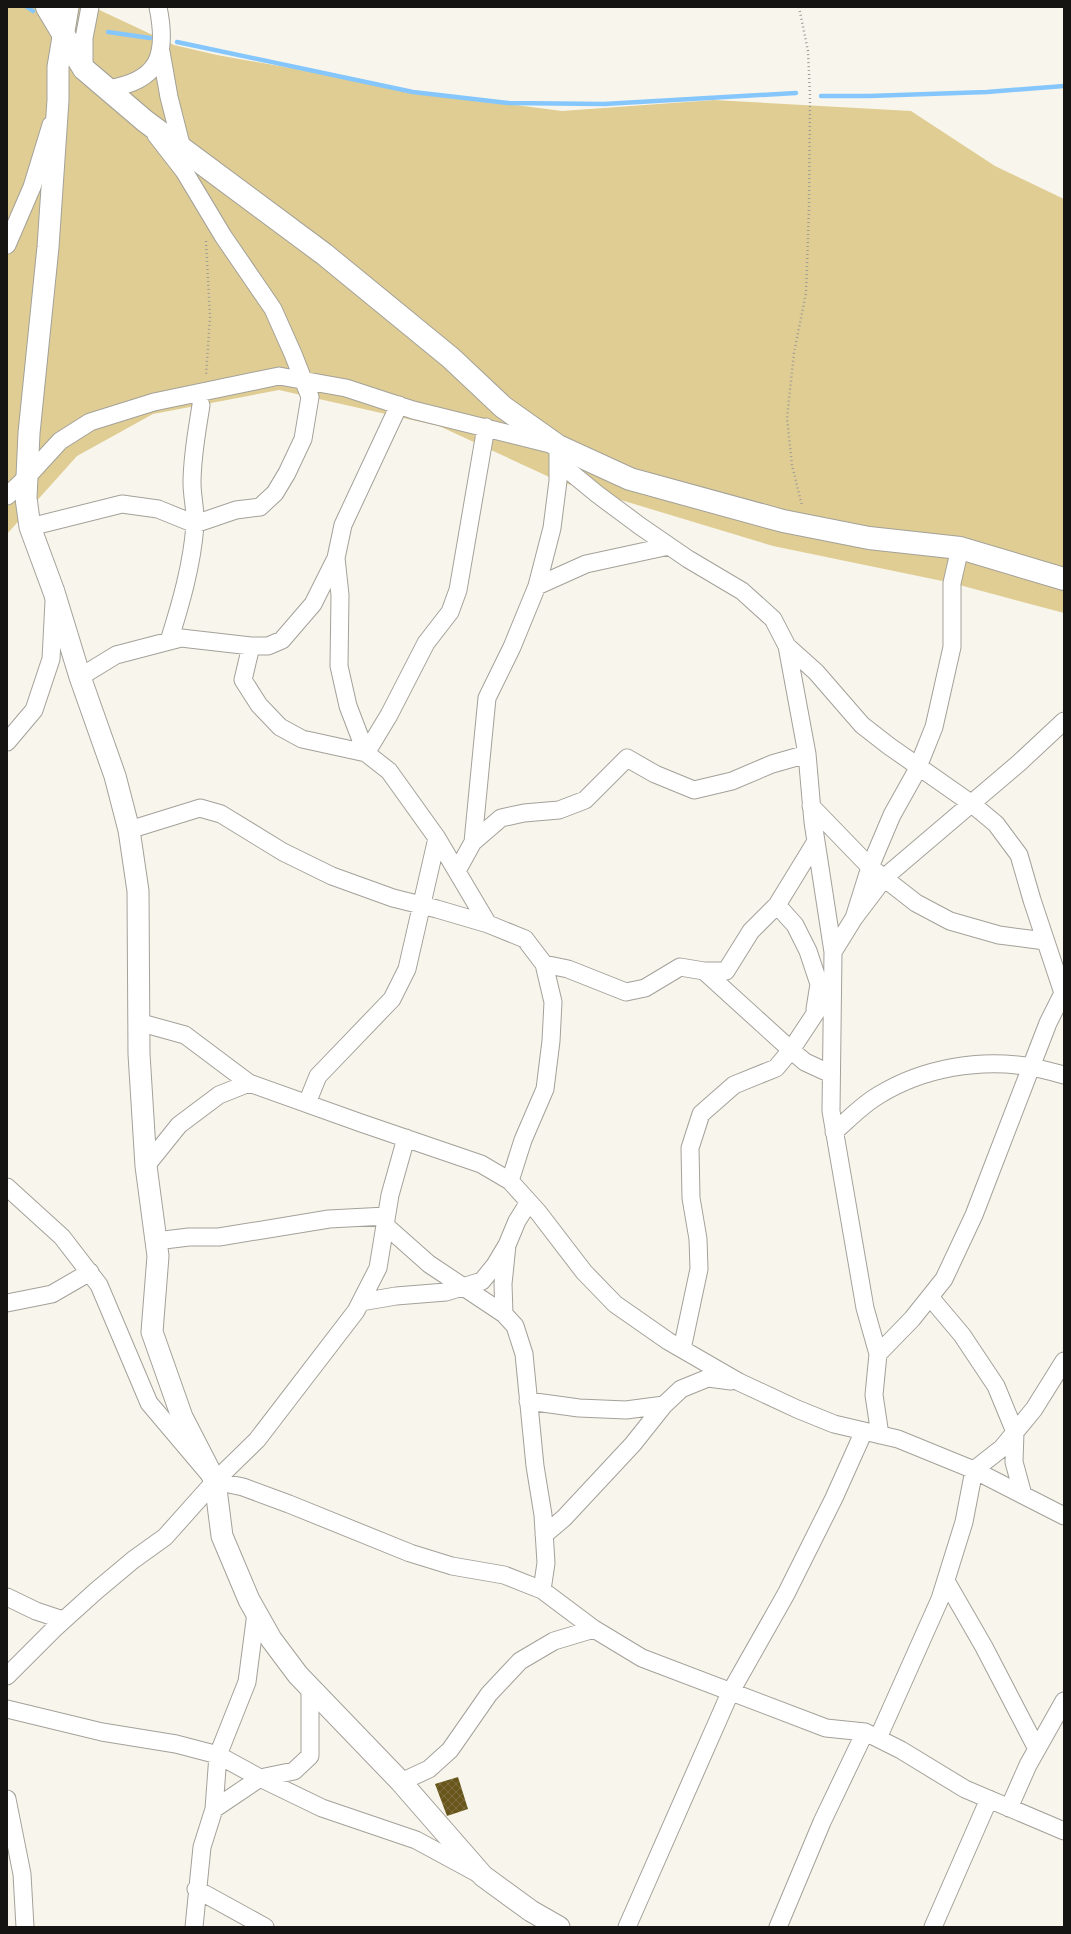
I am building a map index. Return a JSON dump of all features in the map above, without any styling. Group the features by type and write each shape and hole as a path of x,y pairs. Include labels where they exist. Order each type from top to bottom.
{"main road":[{"path":"47,7 84,69 145,121 324,254 450,358 503,407 558,454 630,479 783,521 869,538 960,548 1064,578"}],"street":[{"path":"68,7 58,67 58,100 48,247 29,433 26,498 30,527 54,592 80,677 115,776 129,830 138,891 138,1022 146,1166 158,1256 152,1332 182,1417 215,1481 222,1536 248,1600 271,1639 298,1675 401,1782 483,1876"},
{"path":"84,69 84,38 90,7"},
{"path":"158,7 162,25 160,52 168,97 182,148"},
{"path":"107,89 125,86 145,78 155,66 160,52"},
{"path":"7,245 32,187 58,100"},
{"path":"30,527 122,504 158,509 195,524 236,510 260,507 275,493 287,472 302,439 310,397 273,309 223,236 184,171 145,121"},
{"path":"7,496 27,477 60,440 90,422 154,402 203,398 279,376 346,388 399,405 486,427 558,454 597,494 669,546 742,591 774,619 787,646 807,754 811,806 833,952 831,1111 865,1308 878,1354 872,1433 834,1498 786,1594 730,1692 626,1927"},
{"path":"169,641 184,594 195,524 192,484 194,447 203,398"},
{"path":"80,677 116,655 181,638 251,646 268,646 282,640 313,604 336,558 343,525 399,405"},
{"path":"366,753 426,643 450,612 456,598 486,427"},
{"path":"473,842 487,698 512,647 537,586 552,528 558,482 558,454"},
{"path":"537,586 586,564 669,546"},
{"path":"854,918 870,867 892,815 918,766 934,727 952,647 952,583 960,548"},
{"path":"336,558 340,595 339,666 348,706 366,753"},
{"path":"7,742 34,710 51,659 54,592"},
{"path":"251,646 243,680 259,705 280,727 302,739 366,753 389,771 437,838 488,924"},
{"path":"787,646 816,672 862,724 889,746 972,804 996,824 1019,855 1045,941 1064,992 1048,1022 974,1215 944,1280 912,1319 878,1354"},
{"path":"833,952 854,918 885,877 972,804 1064,722"},
{"path":"457,871 473,842 501,818 524,813 559,810 584,800 627,758 655,774 694,790 732,781 772,764 807,754"},
{"path":"811,806 870,867 885,877 916,903 950,921 999,934 1045,941"},
{"path":"129,830 200,808 221,814 283,852 332,876 393,898 488,924 525,938 544,964 553,1002 551,1041 545,1089 522,1140 510,1181"},
{"path":"306,1103 318,1076 392,999 407,969 437,838"},
{"path":"544,964 568,969 626,992 645,988 680,968 704,971 726,971 751,931 777,905 816,844"},
{"path":"777,905 795,925 808,951 819,984 813,1018"},
{"path":"704,971 805,1062 831,1074"},
{"path":"682,1350 699,1269 698,1239 691,1198 690,1148 701,1114 734,1086 776,1068 791,1050 832,987"},
{"path":"138,1022 185,1035 249,1083 481,1164 510,1181 529,1202 584,1272 615,1304 682,1350 739,1382 834,1424 898,1439 974,1470 1064,1516"},
{"path":"834,1132 878,1095 915,1077 965,1065 995,1063 1031,1067 1064,1075"},
{"path":"146,1166 178,1126 219,1095 249,1083"},
{"path":"7,1676 63,1620 133,1560 165,1537 215,1481 258,1440 356,1311 378,1268 390,1195 406,1138"},
{"path":"7,1187 62,1237 100,1285 149,1403 190,1454 215,1481 243,1487 410,1553 452,1566 504,1575 542,1590 594,1629 642,1658 826,1728 872,1735 901,1750 965,1789 1064,1831"},
{"path":"361,1302 396,1296 446,1292 482,1281 495,1265 507,1245 517,1221 529,1202"},
{"path":"156,1241 188,1237 219,1237 329,1219 386,1220 429,1264 504,1314 515,1326 524,1354 535,1466 544,1515 546,1563 542,1590"},
{"path":"504,1314 503,1284 507,1245"},
{"path":"7,1303 52,1294 90,1272"},
{"path":"930,1297 962,1335 996,1386 1015,1432 1014,1462 1023,1496"},
{"path":"778,1927 822,1822 872,1735 940,1599 964,1522 974,1470 1002,1448 1034,1409 1064,1361"},
{"path":"544,1535 564,1518 633,1444 664,1405 681,1389 708,1378 739,1382"},
{"path":"528,1401 579,1408 626,1410 664,1405"},
{"path":"946,1581 984,1647 1037,1748"},
{"path":"7,1597 36,1611 63,1620"},
{"path":"194,1927 196,1889 202,1846 214,1809 218,1755 247,1682 256,1613"},
{"path":"401,1782 429,1769 450,1750 489,1694 520,1661 554,1641 594,1629"},
{"path":"214,1809 260,1778 294,1771 310,1756 310,1688"},
{"path":"1009,1808 1037,1748 1064,1701"},
{"path":"7,1709 102,1732 176,1744 218,1755 260,1778 322,1808 416,1840 483,1876 531,1910 559,1927"},
{"path":"7,1799 22,1874 25,1927"},
{"path":"933,1927 989,1800"},
{"path":"196,1889 265,1927"}],"path":[{"path":"799,7 808,51 810,96 806,293 794,353 787,418 792,465 807,526"},
{"path":"203,398 210,317 206,237"}],"shaded area":[{"path":"7,7 93,7 174,45 217,55 330,75 339,75 413,92 562,111 714,100 911,111 995,166 1064,199 1064,613 952,583 773,546 558,481 439,426 279,390 153,414 77,456 7,534"}],"building":[{"path":"458,1777 468,1809 447,1816 435,1784"}],"waterway":[{"path":"27,7 33,11"},
{"path":"108,32 150,38"},
{"path":"177,42 413,92 508,103 604,104 796,93"},
{"path":"821,96 987,92 1064,86"}]}
